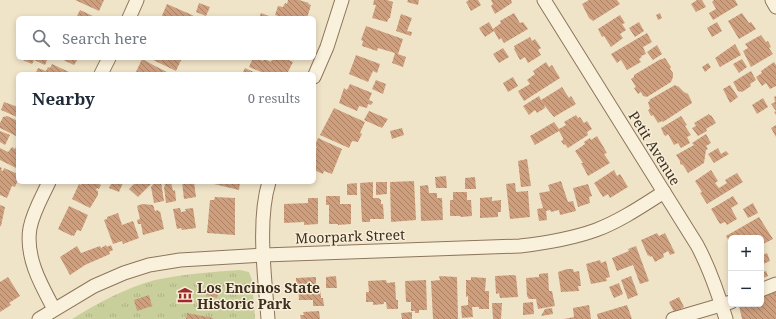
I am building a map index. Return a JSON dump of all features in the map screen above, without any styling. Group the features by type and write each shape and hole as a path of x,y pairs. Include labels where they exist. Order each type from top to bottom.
{"street":[{"path":"130,16 137,0"},
{"path":"316,73 328,47 342,0"},
{"name":"Petit Avenue","path":"544,0 697,245 726,303 726,319"},
{"path":"772,0 776,7"},
{"path":"103,72 108,60"},
{"path":"48,184 36,207 30,228 30,247 33,264 54,310"},
{"path":"268,319 264,255 264,210 269,184"},
{"name":"Moorpark Street","path":"39,319 94,286 124,273 149,265 180,260 264,255 520,246 554,242 596,230 625,216 664,192"},
{"path":"764,289 776,284"},
{"path":"673,319 726,303"}],"green space":[{"name":"Los Encinos State Historic Park","path":"240,270 249,272 252,280 255,319 72,319 112,296 144,283 166,278 208,272"}],"building":[{"path":"75,0 104,0 99,11"},
{"path":"288,0 299,0 311,5 308,16 275,15 278,6 283,7 285,3 287,4"},
{"path":"374,0 387,0 393,2 390,18 387,22 372,18 376,5 373,5"},
{"path":"408,0 419,0 418,5 407,2"},
{"path":"469,0 478,0 481,5 471,11 466,2"},
{"path":"491,0 511,0 512,3 495,14 491,6 493,4"},
{"path":"589,0 617,0 620,4 593,21 589,18 582,4"},
{"path":"697,0 702,0 706,7 696,12 691,4"},
{"path":"714,0 735,0 738,5 713,20 709,13 716,9 712,2"},
{"path":"199,3 210,7 206,16 196,12"},
{"path":"167,4 194,16 162,16"},
{"path":"80,10 93,16 77,16"},
{"path":"261,13 269,16 260,16"},
{"path":"514,13 520,23 523,22 528,29 504,43 501,38 499,40 494,31 485,37 479,28 489,22 493,29 501,23 500,21"},
{"path":"660,13 662,18 658,20 656,15"},
{"path":"742,13 749,23 751,22 756,29 739,39 728,21"},
{"path":"401,14 412,18 407,31 412,32 411,36 396,31"},
{"path":"620,15 625,23 622,24 626,30 620,34 623,38 611,47 604,36 602,37 598,29"},
{"path":"639,22 644,31 635,37 629,28"},
{"path":"717,22 722,31 712,37 707,28"},
{"path":"366,26 403,39 398,54 406,57 403,67 392,63 395,53 378,48 377,51 362,46 363,41 361,40"},
{"path":"647,33 652,42 643,47 646,54 641,56 642,57 639,59 641,62 627,70 621,60 617,63 611,54"},
{"path":"761,35 766,42 768,41 771,47 769,48 773,54 751,67 743,51 748,48 745,44"},
{"path":"530,37 532,41 535,39 541,48 538,50 541,55 528,63 525,57 520,60 514,46"},
{"path":"735,44 741,55 720,67 715,58"},
{"path":"657,45 662,54 653,60 647,52"},
{"path":"503,48 509,57 499,63 493,54"},
{"path":"356,55 380,64 377,73 373,71 368,82 349,74"},
{"path":"665,58 673,73 671,82 647,97 643,96 641,92 638,94 631,79 634,75"},
{"path":"742,59 747,67 739,73 733,64"},
{"path":"23,60 34,60 32,64"},
{"path":"34,60 47,60 45,65"},
{"path":"63,60 77,60 74,65"},
{"path":"142,60 144,60 167,72 136,72"},
{"path":"153,60 181,60 176,71"},
{"path":"252,60 266,60 271,62 272,60 288,60 293,62 288,72 261,72 249,67"},
{"path":"546,62 549,67 552,65 560,78 524,101 518,91 530,84 527,80 535,74 533,71"},
{"path":"774,62 776,65 776,86 770,89 766,83 762,86 756,77 762,73 761,71"},
{"path":"708,63 711,67 705,72 702,67"},
{"path":"52,64 69,72 36,72 38,68 46,71 48,67 50,68"},
{"path":"245,68 254,72 243,72"},
{"path":"751,71 756,80 750,84 751,86 742,92 738,91 733,82"},
{"path":"513,77 518,86 508,92 503,83"},
{"path":"376,80 386,84 383,94 372,89"},
{"path":"350,84 372,93 369,100 373,102 371,105 368,104 367,108 359,106 357,111 339,103 344,88 347,90"},
{"path":"675,85 688,94 692,103 663,122 658,123 653,115 651,116 648,110 650,109 648,102"},
{"path":"730,85 738,97 730,103 723,89"},
{"path":"562,87 569,98 571,96 576,104 554,117 544,105 545,108 537,113 535,110 529,115 523,106 539,96 541,100"},
{"path":"776,96 776,111 771,104 775,102 774,97"},
{"path":"763,98 768,107 757,114 752,105"},
{"path":"4,102 16,106 16,117 1,110"},
{"path":"334,108 365,122 358,142 352,141 349,148 320,135"},
{"path":"369,111 388,119 382,128 364,120"},
{"path":"709,114 716,123 706,129 707,131 698,136 692,128 696,126 694,123"},
{"path":"576,115 578,118 580,117 584,123 587,121 592,129 587,132 588,135 568,148 561,141 563,138 559,131 535,145 530,136 554,122 559,129 566,125 564,122"},
{"path":"7,116 16,120 16,136 0,128 0,123 3,117"},
{"path":"681,116 691,135 687,137 690,143 681,148 678,143 674,145 668,134 666,136 664,135 661,128"},
{"path":"776,125 776,137 771,128"},
{"path":"402,128 404,135 392,139 390,131"},
{"path":"0,131 10,135 5,145 0,142"},
{"path":"706,134 711,143 706,146 708,149 706,150 704,163 688,173 683,165 680,164 680,161 676,155 694,145 692,143"},
{"path":"597,136 607,153 604,154 610,163 588,176 581,163 583,163 575,151 585,144 584,142"},
{"path":"318,138 342,149 332,174 324,171 323,174 316,171 316,143"},
{"path":"12,147 15,149 16,147 16,168 0,160 0,148 8,152"},
{"path":"718,148 721,154 726,151 729,154 714,163 708,154"},
{"path":"527,159 531,186 521,187 518,161"},
{"path":"0,167 3,171 4,168 16,173 16,184 15,187 12,186 7,198 0,195"},
{"path":"614,170 617,176 620,174 628,187 610,198 608,194 603,197 594,183"},
{"path":"711,170 718,181 715,183 719,188 727,183 725,180 737,173 743,182 707,204 695,181"},
{"path":"446,176 447,188 436,188 435,177"},
{"path":"475,177 476,189 465,189 465,178"},
{"path":"414,181 416,220 391,222 390,182"},
{"path":"561,181 568,202 573,201 576,211 560,215 559,210 551,212 550,210 546,211 547,220 539,221 537,209 543,208 539,193 550,191 548,185"},
{"path":"373,182 373,198 378,198 381,200 381,204 383,204 384,219 370,219 370,222 362,222 360,183"},
{"path":"376,182 387,182 387,194 376,195"},
{"path":"357,183 357,195 347,195 347,184"},
{"path":"515,183 516,192 528,191 530,217 510,219 506,184"},
{"path":"79,184 101,185 99,189 97,188 96,190 98,191 98,195 90,208 72,199"},
{"path":"111,184 123,184 119,192 109,188"},
{"path":"134,184 151,184 138,197 129,189"},
{"path":"153,184 161,184 164,201 154,203 151,187"},
{"path":"164,184 171,184 173,191 175,190 176,201 166,203"},
{"path":"182,184 194,184 196,197 184,199"},
{"path":"214,184 240,184 239,190"},
{"path":"588,184 592,196 589,197 590,203 578,207 573,188"},
{"path":"428,185 429,193 437,193 437,198 442,198 443,220 421,221 420,186"},
{"path":"453,192 467,192 467,200 471,200 472,216 450,216 450,200 453,200"},
{"path":"326,196 340,196 340,204 351,204 351,224 329,224 329,205 326,205"},
{"path":"733,196 738,204 731,208 737,219 727,225 725,222 720,224 711,209"},
{"path":"215,197 235,198 235,235 207,233 210,200 214,200"},
{"path":"492,197 492,201 501,200 501,212 498,212 498,217 480,218 480,198"},
{"path":"308,198 318,198 318,224 304,225 304,222 284,223 284,204 308,203"},
{"path":"753,203 758,213 748,218 743,209"},
{"path":"142,204 153,205 155,211 160,211 164,229 143,235 141,224 138,224 137,220 140,219 137,206"},
{"path":"0,205 5,207 1,226 0,226"},
{"path":"69,206 88,215 81,231 77,230 74,236 58,229"},
{"path":"180,208 181,212 186,211 185,209 193,208 196,228 182,230 181,228 177,229 173,209"},
{"path":"118,213 122,225 133,221 139,238 123,244 122,241 113,244 104,220 107,219 107,217"},
{"path":"759,217 773,239 764,244 764,235 728,235 728,240 726,236"},
{"path":"657,233 659,236 665,233 675,253 670,255 668,251 663,254 664,257 655,262 652,256 648,256 641,240"},
{"path":"106,245 107,247 111,245 113,250 109,252 110,254 85,265 70,275 60,257 77,246 81,253 100,246 101,248"},
{"path":"636,246 649,281 640,284 633,265 617,271 612,258 629,251 628,249"},
{"path":"767,253 770,261 764,264 764,254"},
{"path":"600,260 601,263 606,261 610,277 606,278 607,281 591,284 586,264"},
{"path":"573,269 574,272 579,271 581,286 578,286 579,291 561,292 558,272"},
{"path":"766,271 768,276 764,278 764,272"},
{"path":"548,273 549,291 552,291 555,306 538,309 536,299 529,299 527,296 526,278 539,277 539,274"},
{"path":"336,276 337,288 326,288 326,277"},
{"path":"439,276 457,277 458,319 433,319 431,281 440,280"},
{"path":"495,276 516,276 518,297 500,298 499,293 496,294"},
{"path":"631,276 638,295 628,299 621,280"},
{"path":"8,277 20,296 9,303 11,305 0,312 0,282"},
{"path":"316,277 316,285 320,285 321,298 323,298 324,306 313,306 313,300 299,300 296,278"},
{"path":"471,277 486,278 485,291 489,291 489,309 472,307 473,317 462,318 461,306 468,305 468,296 466,297 466,280 471,280"},
{"path":"386,280 387,283 395,282 398,309 387,309 386,302 384,302 384,304 373,305 373,302 366,302 366,292 369,292 368,281"},
{"path":"426,280 427,310 419,310 419,313 415,313 415,311 411,311 411,302 406,302 405,281"},
{"path":"619,283 623,294 614,298 609,287"},
{"path":"208,287 219,290 217,298 206,295"},
{"path":"776,291 776,319 742,319 739,307 764,307 764,296"},
{"path":"149,295 152,306 137,311 134,300"},
{"path":"679,297 684,307 674,312 669,302"},
{"path":"533,302 534,314 523,315 523,303"},
{"path":"492,303 502,303 501,319 493,319"},
{"path":"589,305 591,319 564,319 574,317 573,308"},
{"path":"627,305 632,319 598,319 597,314"},
{"path":"552,308 553,314 541,316 545,309"},
{"path":"319,311 320,319 301,319 300,315 304,315 303,312"},
{"path":"412,312 412,319 402,319 401,313"},
{"path":"187,313 213,318 213,319 186,319"}],"place":[{"name":"Los Encinos State Historic Park","path":"185,295"}]}
